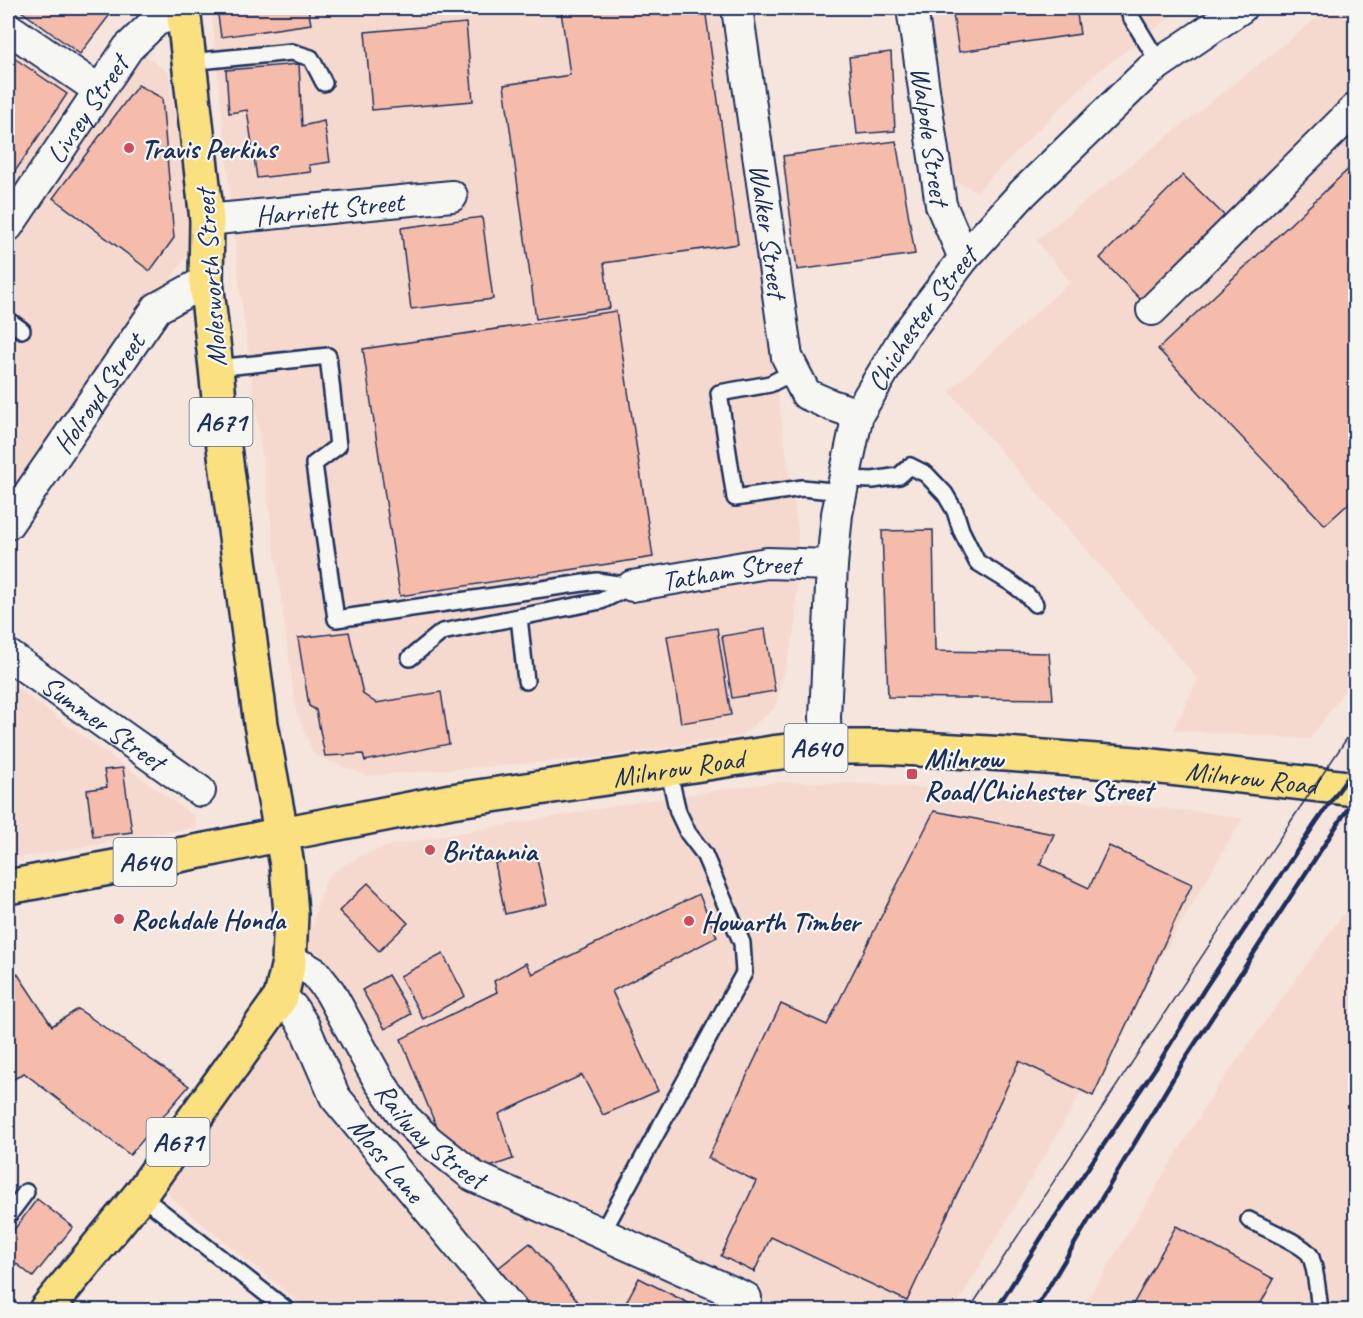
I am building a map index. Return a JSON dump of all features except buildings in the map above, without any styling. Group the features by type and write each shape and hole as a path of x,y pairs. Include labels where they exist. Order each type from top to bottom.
{"main road":[{"name":"Molesworth Street","path":"184,10 207,220 206,281 223,440 261,724 282,834"},
{"name":"Milnrow Road","path":"8,887 451,801 826,747 885,747 1107,762 1356,789"},
{"name":"A671","path":"46,1311 140,1195 281,997 289,962 291,914 282,834"}],"street":[{"name":"Walker Street","path":"737,8 787,357 806,394 858,414"},
{"name":"Walpole Street","path":"912,8 941,205 964,258"},
{"name":"Chichester Street","path":"826,747 825,717 832,565 837,514 858,414 905,336 964,258 1023,193 1150,70 1241,8"},
{"name":"Livsey Street","path":"8,226 128,48 158,20 184,10"},
{"path":"8,28 99,90"},
{"path":"1152,310 1356,108"},
{"name":"Harriett Street","path":"207,220 452,196"},
{"name":"Holroyd Street","path":"8,524 157,308 206,281"},
{"name":"Tatham Street","path":"632,586 767,563 832,565"},
{"name":"Summer Street","path":"8,655 200,791"},
{"name":"Railway Street","path":"289,962 315,973 330,992 379,1081 405,1118 429,1142 473,1176 746,1298"},
{"name":"Moss Lane","path":"281,997 292,1007 304,1026 335,1097 512,1311"}],"lane":[{"path":"1129,8 1130,15 1159,63"},
{"path":"189,62 292,52 311,58 324,83"},
{"path":"8,320 22,330"},
{"path":"216,368 328,356 338,446 314,464 336,619 597,581 632,586"},
{"path":"795,371 770,384 719,393 735,498 899,476 910,466 926,474 945,494 955,511 961,530 977,562 1011,583 1035,604"},
{"path":"410,658 442,632 601,601 632,586"},
{"path":"519,617 526,681"},
{"path":"602,1233 744,973 742,942 704,854 688,833 678,812 668,769"},
{"path":"8,1216 26,1192"},
{"path":"140,1195 286,1311"},
{"path":"1249,1220 1302,1247 1309,1254 1313,1265 1320,1311"}],"shaded area":[{"path":"211,8 718,8 798,531 795,631 775,708 740,736 597,758 368,776 314,755 296,711 240,291"},
{"path":"930,8 1183,8 1095,74 977,191 954,181"},
{"path":"1330,8 1355,8 1355,676 1310,739 1173,730 1198,679 949,391 1070,282 1036,240"},
{"path":"8,25 96,73 120,36 169,73 193,247 8,514"},
{"path":"8,682 194,816 197,827 8,860"},
{"path":"777,782 877,784 1203,812 1243,818 954,1310 308,1310 170,1197 168,1188 271,1040 295,996 323,886 332,872 363,855 392,845 643,801"},
{"path":"1355,898 1355,1310 1081,1310 1216,1089"}],"tram line":[{"path":"969,1310 1356,725"}],"railway":[{"path":"996,1310 1043,1235 1158,1064 1205,988 1356,766"},
{"path":"1035,1310 1183,1062 1356,796"}],"place":[{"name":"Travis Perkins","path":"129,148"},
{"name":"Milnrow Road/Chichester Street","path":"912,774"},
{"name":"Britannia","path":"430,850"},
{"name":"Rochdale Honda","path":"119,919"},
{"name":"Howarth Timber","path":"689,921"}]}
